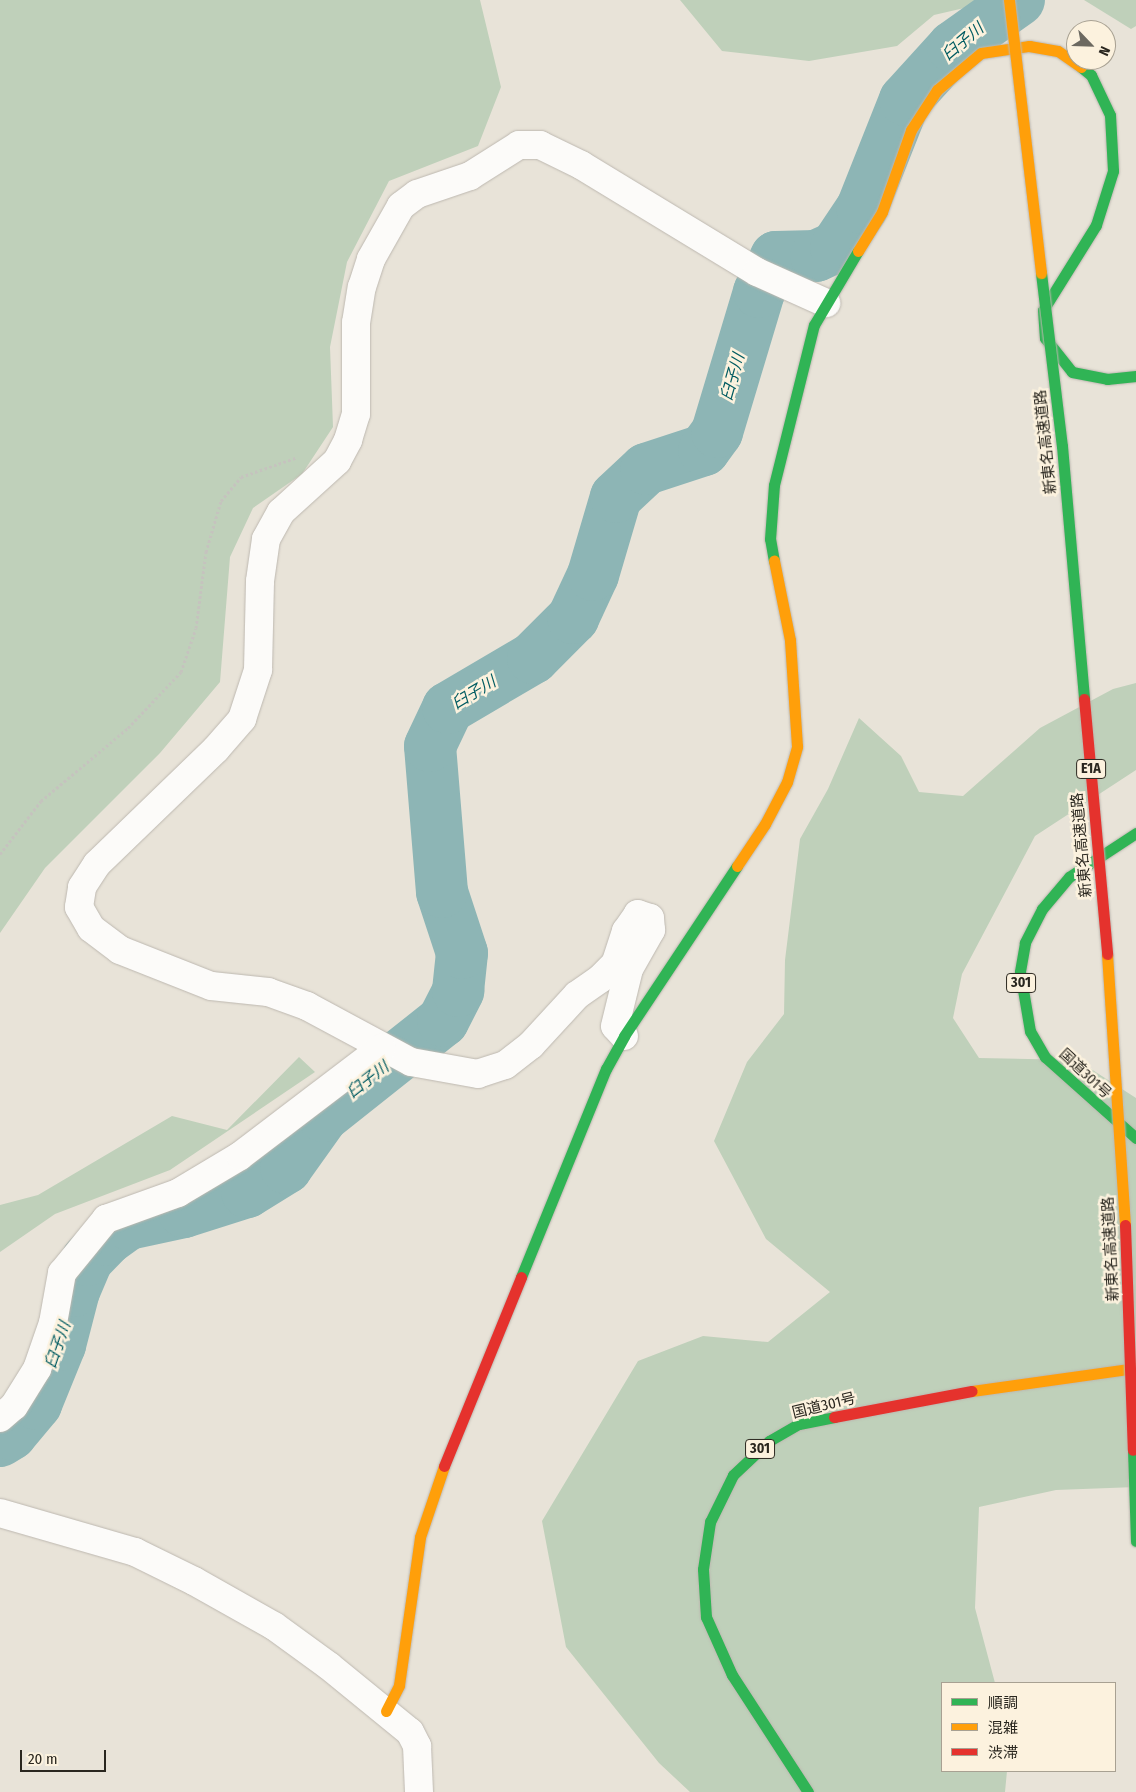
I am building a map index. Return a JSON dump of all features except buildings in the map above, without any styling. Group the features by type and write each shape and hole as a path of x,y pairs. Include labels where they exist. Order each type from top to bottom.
{"main road":[{"name":"新東名高速道路","path":"1009,0 1062,446 1112,1012 1128,1266 1136,1541"},
{"path":"386,1711 399,1685 420,1538 430,1500 606,1070 624,1036 765,824 787,782 797,746 796,715 790,640 770,539 774,485 814,326 882,212 911,130 937,90 981,53 1029,46 1058,51 1092,74 1110,115 1112,171 1096,225 1043,310 1045,338 1072,372 1107,379 1136,376"},
{"name":"国道301号","path":"1136,833 1069,877 1052,896 1042,909 1025,943 1020,972 1030,1031 1045,1056 1058,1071 1136,1138"},
{"name":"国道301号","path":"808,1792 732,1675 706,1617 703,1569 710,1522 733,1475 769,1441 799,1424 942,1395 1136,1368"}],"street":[{"path":"624,1036 615,1026 629,969 651,930 650,918 638,914 626,931 615,964 600,979 577,995 531,1045 505,1065 478,1074 411,1062 307,1006 268,992 211,986 120,950 91,928 79,907 82,887 97,864 216,749 242,719 258,670 260,580 266,539 281,512 337,461 348,440 356,414 356,323 362,287 371,259 401,206 417,194 470,176 519,145 540,145 581,165 768,277 826,303"},
{"path":"0,1418 14,1406 37,1369 53,1323 62,1273 80,1248 106,1219 178,1193 240,1156 382,1048"},
{"path":"0,1513 135,1552 194,1580 274,1626 386,1711 410,1732 417,1746 419,1792"}],"path":[{"path":"0,854 41,801 128,728 181,672 196,628 206,552 221,501 241,477 306,454"}],"green space":[{"path":"0,0 480,0 501,87 478,146 389,181 347,262 330,347 333,427 302,474 253,508 230,557 220,682 160,753 45,868 0,933"},
{"path":"680,0 999,0 934,15 897,46 809,61 722,51"},
{"path":"1084,0 1136,0 1136,26 1131,29"},
{"path":"1136,683 1136,770 1035,836 962,974 953,1018 979,1058 1077,1060 1136,1098 1136,1487 1056,1490 979,1507 975,1608 995,1682 941,1682 941,1772 1007,1772 1005,1792 690,1792 659,1763 566,1647 542,1521 638,1361 703,1336 768,1342 830,1292 766,1239 714,1141 747,1062 784,1014 785,960 800,839 828,789 859,718 901,756 919,792 963,796 1040,728 1113,689"},
{"path":"299,1057 315,1072 170,1170 55,1214 0,1252 0,1205 38,1195 172,1116 227,1130"}],"waterway":[{"name":"臼子川","path":"0,1441 11,1434 36,1404 60,1345 74,1291 87,1260 106,1240 128,1224 184,1212 247,1192 286,1168 323,1116 443,1021 458,991 462,953 442,892 430,746 448,708 533,658 573,618 593,575 616,497 646,469 704,450 717,432 759,292 776,257 816,256 836,247 862,208 905,100 953,47 1019,0"}],"traffic: fast":[{"path":"1085,70 1091,75 1110,115 1113,171 1096,225 1043,310 1045,338 1072,372 1107,379 1136,376"},
{"path":"774,561 770,539 774,485 814,325 858,251"},
{"path":"1041,273 1062,446 1084,699"},
{"path":"1136,833 1069,877 1042,909 1025,943 1020,972 1030,1031 1045,1057 1136,1138"},
{"path":"521,1277 606,1069 624,1036 737,866"},
{"path":"808,1792 732,1675 706,1617 703,1569 710,1522 733,1475 769,1441 799,1424 834,1417"},
{"path":"1133,1450 1136,1541"}],"traffic: slow":[{"path":"1009,0 1041,273"},
{"path":"858,251 882,212 911,130 937,90 981,53 1029,46 1058,51 1066,57"},
{"path":"737,866 765,824 787,782 797,746 790,640 774,561"},
{"path":"1107,954 1125,1225"},
{"path":"972,1391 1136,1368"},
{"path":"386,1711 399,1685 420,1537 444,1466"}],"traffic: jam":[{"path":"1084,699 1107,954"},
{"path":"1125,1225 1133,1450"},
{"path":"444,1466 521,1277"},
{"path":"834,1417 972,1391"}]}
